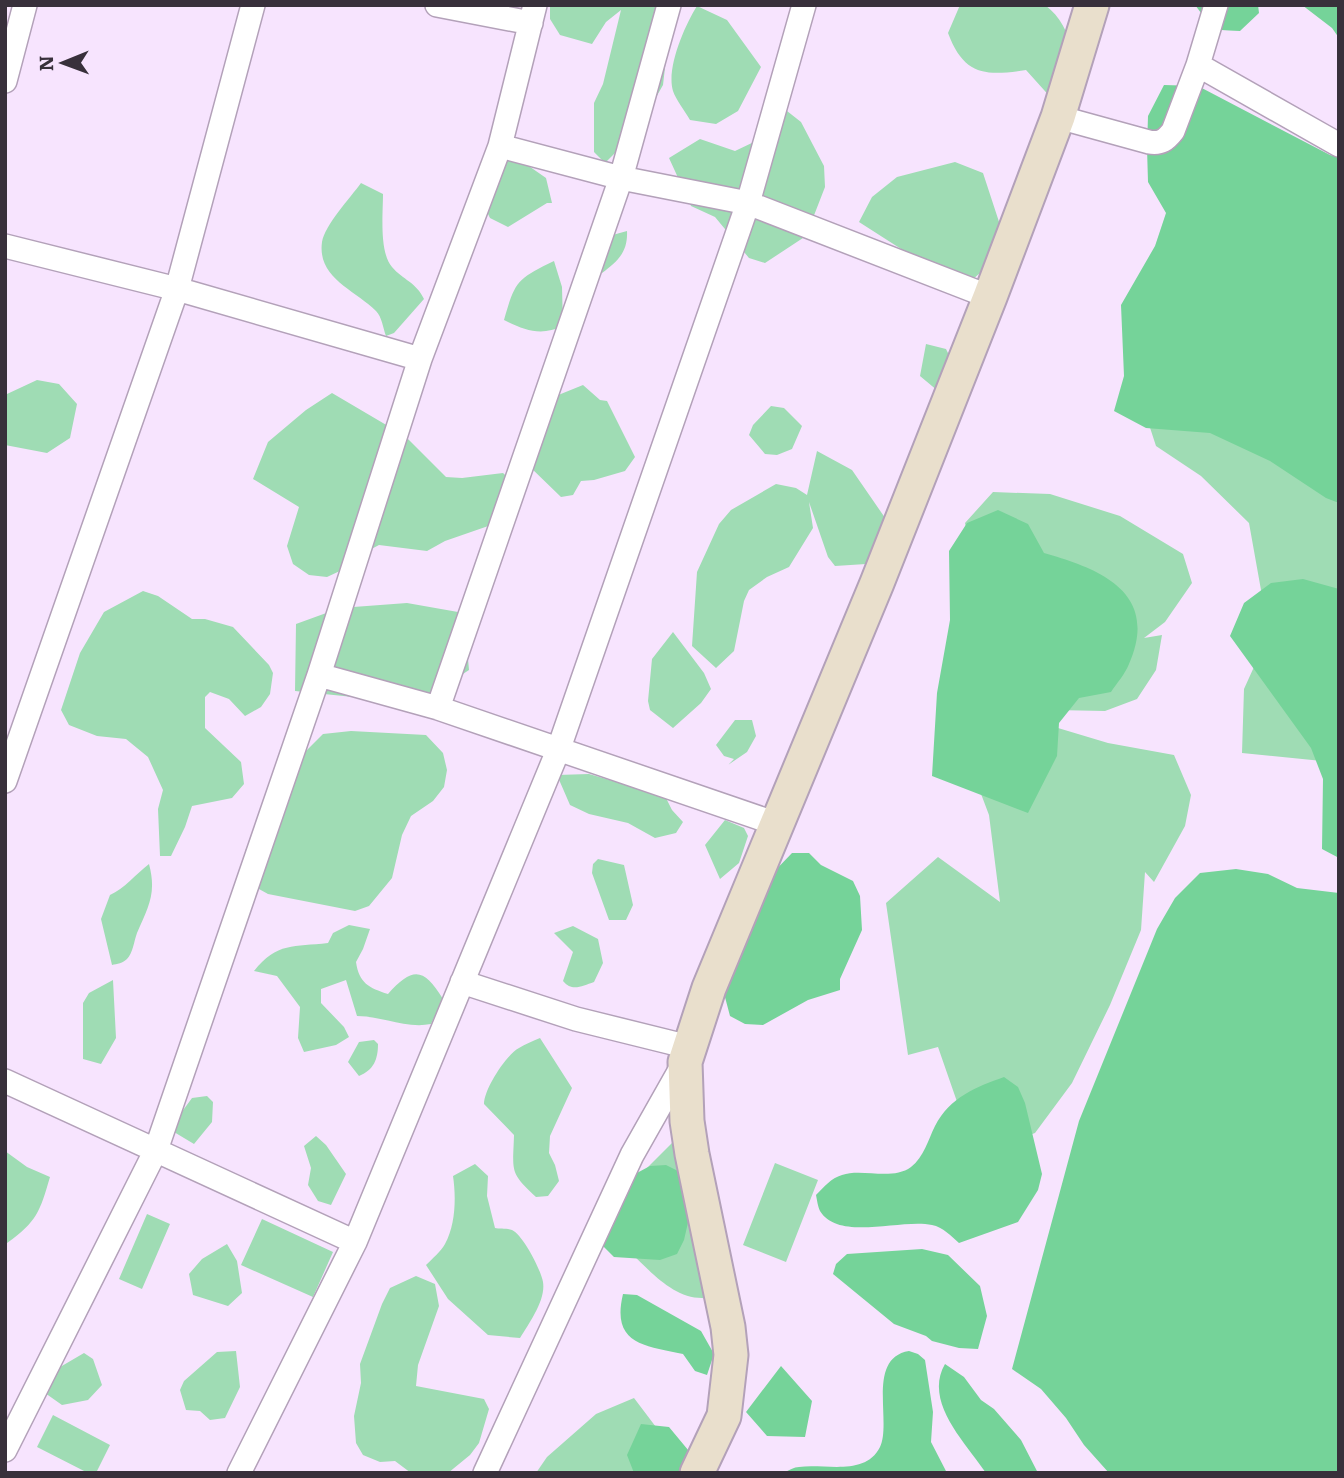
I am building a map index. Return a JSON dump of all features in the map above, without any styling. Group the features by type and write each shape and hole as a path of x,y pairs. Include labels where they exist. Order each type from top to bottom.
{"main road":[{"path":"698,1473 724,1416 731,1355 729,1326 691,1154 687,1121 687,1055 709,988 904,516 990,297 1058,117 1092,5"}],"street":[{"path":"5,81 25,5"},
{"path":"5,781 177,289 253,5"},
{"path":"5,1450 156,1150 318,675 420,359 500,146 533,14 437,5"},
{"path":"438,708 621,178 669,5"},
{"path":"239,1473 355,1242 559,748 748,203 804,5"},
{"path":"1058,117 1158,144 1166,140 1173,131 1198,65 1216,5"},
{"path":"1198,65 1339,145"},
{"path":"500,146 621,178 748,203 990,297"},
{"path":"5,246 177,289 420,359"},
{"path":"318,675 438,708 777,824"},
{"path":"462,982 687,1055 632,1154 485,1473"},
{"path":"5,1081 355,1242"}],"green space":[{"path":"550,5 678,5 667,50 663,85 637,131 605,163 594,152 594,103 603,84 621,10 606,22 592,44 560,35 550,19"},
{"path":"960,5 1045,5 1051,10 1063,25 1073,50 1053,100 1026,70 988,72 978,70 961,58 948,33"},
{"path":"1195,5 1258,5 1259,13 1240,31 1222,30 1212,27"},
{"path":"1302,5 1339,5 1339,38 1332,28"},
{"path":"697,6 727,20 761,67 738,111 716,124 690,120 673,91 674,59 682,35"},
{"path":"1164,85 1198,86 1330,155 1339,157 1339,503 1326,498 1270,461 1210,433 1146,428 1114,411 1124,376 1121,305 1155,246 1166,213 1148,182 1147,148 1148,116"},
{"path":"787,111 801,122 824,166 825,187 806,236 765,263 749,258 715,217 691,206 669,158 700,139 735,151 756,141"},
{"path":"513,155 546,178 552,203 547,203 508,227 490,218 483,204 497,162"},
{"path":"955,162 983,173 1003,234 997,258 972,280 923,263 859,222 872,197 897,177"},
{"path":"361,183 383,194 383,232 388,260 424,299 394,333 386,336 378,313 331,274 322,254 324,235"},
{"path":"627,231 626,245 621,255 602,273 588,260 609,236"},
{"path":"1339,260 1339,800 1332,762 1242,753 1244,689 1258,658 1261,590 1249,523 1201,476 1156,446 1140,397"},
{"path":"554,261 562,287 563,326 548,331 534,331 504,320 511,297 519,283 532,272"},
{"path":"926,344 946,349 951,359 938,391 920,376"},
{"path":"37,380 59,384 77,404 70,438 47,453 5,445 5,398 7,394"},
{"path":"583,385 600,400 607,401 635,457 625,471 581,481 573,495 561,497 529,466 546,400"},
{"path":"332,393 405,436 446,477 462,478 503,473 521,490 494,524 445,541 427,551 379,545 327,577 309,575 293,564 287,546 299,507 253,479 268,442 306,410"},
{"path":"771,406 784,408 802,426 792,449 777,455 765,454 749,435 753,425"},
{"path":"817,451 852,470 901,541 869,572 866,564 835,566 828,557 809,502 813,528 789,567 767,577 749,590 744,601 734,651 716,668 692,646 697,572 719,524 731,510 776,484 796,488 807,495"},
{"path":"993,492 1050,494 1120,516 1183,554 1192,583 1165,622 1144,638 1162,635 1156,670 1137,699 1105,711 1055,710 980,587 965,523"},
{"path":"998,510 1028,524 1044,553 1086,567 1120,588 1131,602 1137,619 1137,640 1129,664 1111,692 1079,698 1059,723 1057,756 1028,813 932,776 937,693 950,620 949,551 967,523"},
{"path":"1303,579 1339,589 1339,858 1322,849 1323,779 1311,748 1230,636 1244,603 1271,583"},
{"path":"143,591 158,596 192,619 205,619 233,627 269,665 273,673 270,694 261,707 245,716 229,699 210,692 205,697 205,728 241,762 244,784 232,798 192,806 171,856 160,856 158,809 163,790 148,757 126,739 97,736 69,725 61,710 80,653 104,612"},
{"path":"407,603 458,612 466,637 469,670 425,699 353,697 295,691 296,624 340,608"},
{"path":"673,632 704,673 711,689 701,703 673,728 650,710 648,701 652,659"},
{"path":"1018,716 1108,743 1174,755 1191,795 1185,826 1154,882 1145,872 1141,930 1110,1005 1072,1083 1035,1133 981,1153 971,1142 938,1047 908,1055 886,903 938,857 1000,902 989,815 955,725"},
{"path":"735,720 752,720 756,736 747,752 728,765 734,759 724,756 716,745"},
{"path":"351,731 426,735 443,753 447,770 444,787 433,801 411,816 402,835 392,878 369,906 355,911 268,894 252,885 245,851 284,773 323,734"},
{"path":"589,774 665,796 672,810 683,822 676,833 655,838 628,823 589,814 570,805 557,775"},
{"path":"725,820 744,828 748,836 739,863 720,879 705,845"},
{"path":"792,853 809,853 821,865 853,881 860,896 862,930 840,979 840,990 808,1000 763,1025 745,1024 730,1016 721,982 768,878"},
{"path":"598,859 624,865 633,905 626,920 609,920 592,873 593,864"},
{"path":"149,864 152,892 148,908 129,956 112,965 101,919 110,895"},
{"path":"1236,869 1268,874 1297,888 1339,893 1339,1473 1109,1473 1041,1389 1012,1369 1079,1121 1157,929 1175,898 1200,873"},
{"path":"349,925 370,929 356,962 366,984 388,994 404,979 418,974 430,981 443,999 431,1024 412,1025 357,1016 346,980 321,989 321,1003 344,1027 349,1037 336,1045 304,1052 298,1038 300,1007 277,976 254,971 279,950 328,943 333,933"},
{"path":"573,926 598,939 603,963 594,982 577,987 563,981 573,952 554,933"},
{"path":"113,980 116,1038 101,1064 83,1059 83,1003 89,993"},
{"path":"540,1038 572,1088 550,1136 549,1153 559,1181 548,1196 536,1197 521,1182 514,1170 514,1135 484,1104 502,1065 521,1047"},
{"path":"374,1040 378,1044 376,1059 368,1071 359,1076 348,1062 359,1042"},
{"path":"1004,1077 1018,1087 1025,1103 1042,1174 1038,1190 1018,1222 959,1243 932,1225 856,1227 829,1220 820,1211 816,1195 838,1176 850,1173 895,1173 911,1167 922,1153 941,1116 956,1100 974,1089"},
{"path":"207,1096 213,1102 212,1122 194,1144 174,1132 181,1113 192,1098"},
{"path":"316,1136 326,1145 346,1174 331,1205 318,1201 308,1185 311,1168 304,1146"},
{"path":"674,1141 724,1295 705,1298 681,1294 654,1275 631,1253 635,1180"},
{"path":"5,1151 27,1167 50,1177 36,1215 25,1229 7,1243 5,1240"},
{"path":"775,1163 818,1180 786,1262 743,1245"},
{"path":"475,1164 488,1176 487,1196 495,1228 516,1233 526,1245 542,1277 542,1296 520,1338 488,1335 448,1299 426,1265 443,1247 449,1236 455,1201 453,1176"},
{"path":"666,1165 682,1173 692,1205 684,1240 677,1254 660,1260 614,1257 603,1246 599,1230 635,1174 650,1166"},
{"path":"147,1214 170,1224 142,1289 119,1279"},
{"path":"262,1219 333,1252 313,1297 241,1265"},
{"path":"227,1244 237,1261 242,1293 228,1306 193,1295 189,1274 202,1259"},
{"path":"922,1249 948,1255 980,1286 987,1316 978,1349 959,1348 932,1341 926,1336 894,1324 833,1274 836,1264 847,1254"},
{"path":"416,1276 435,1284 439,1306 418,1365 416,1386 484,1399 489,1409 479,1443 470,1455 448,1473 411,1473 395,1461 380,1462 363,1455 356,1443 354,1416 361,1383 360,1364 390,1288"},
{"path":"623,1294 637,1295 701,1331 714,1354 707,1375 695,1371 683,1354 644,1345 626,1333 621,1311"},
{"path":"236,1351 240,1387 225,1418 210,1420 200,1411 186,1410 180,1390 184,1381 217,1352"},
{"path":"909,1351 925,1360 933,1412 931,1442 947,1473 784,1473 797,1467 854,1465 873,1456 880,1447 883,1436 883,1392 888,1365 896,1356"},
{"path":"84,1353 93,1359 102,1385 88,1400 62,1405 45,1393 55,1370"},
{"path":"945,1364 964,1377 981,1400 994,1409 1021,1440 1038,1473 986,1473 958,1435 943,1407 939,1393"},
{"path":"781,1366 812,1401 805,1437 767,1436 746,1412"},
{"path":"634,1398 662,1435 668,1473 536,1473 547,1457 596,1414"},
{"path":"53,1415 110,1445 96,1473 88,1473 37,1447"},
{"path":"641,1424 669,1427 703,1468 704,1473 634,1473 627,1455"}]}
